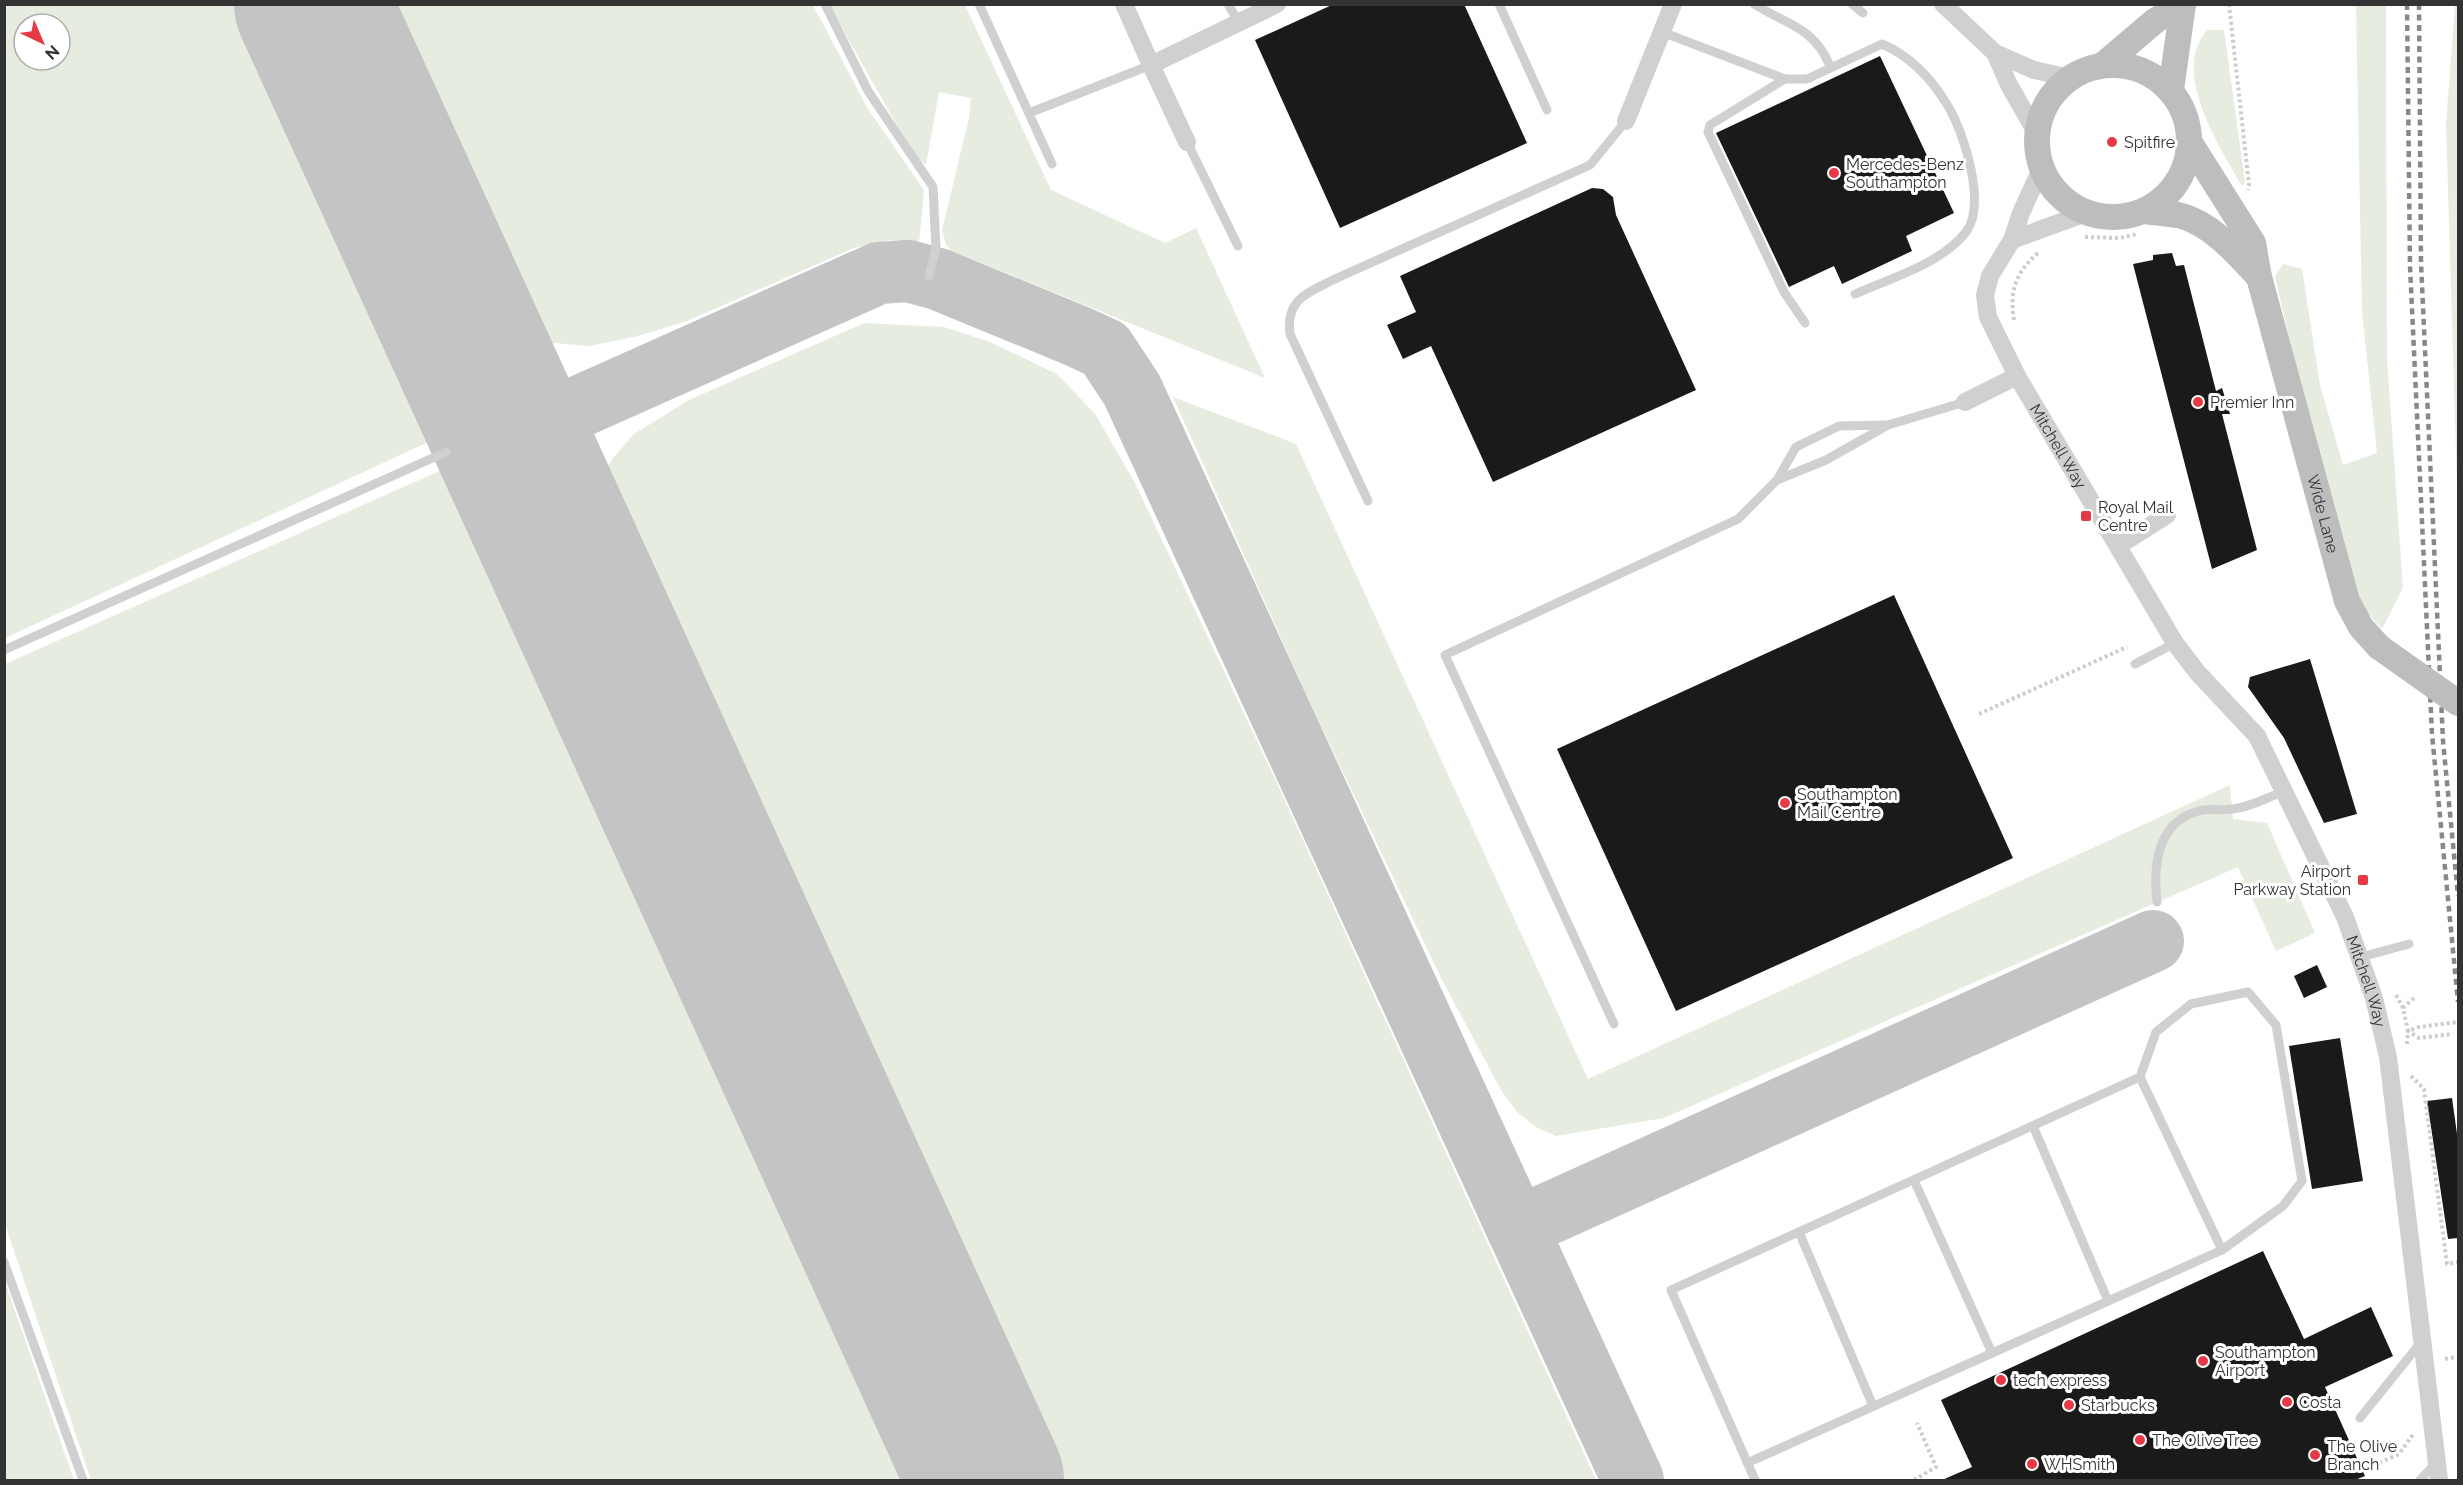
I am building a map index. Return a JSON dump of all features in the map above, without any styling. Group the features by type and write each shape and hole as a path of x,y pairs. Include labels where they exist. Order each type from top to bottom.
{"street":[{"path":"1124,4 1187,142"},
{"path":"1151,65 1277,4"},
{"path":"1626,121 1673,4"},
{"path":"2103,65 2128,66 2151,75 2170,90 2185,115 2190,143 2186,164 2177,184 2144,222 2125,217 2105,218 2086,213 2060,195 2041,169 2037,134 2045,106 2056,90 2070,78 2103,65 2156,20 2183,5"},
{"path":"2170,90 2183,5"},
{"path":"1950,7 1995,53 2034,70 2070,78"},
{"path":"1995,53 2008,85 2037,134"},
{"name":"Wide Lane","path":"2190,143 2253,243 2259,277 2347,601 2361,627 2379,646 2458,703"},
{"name":"Mitchell Way","path":"2041,169 2021,213 2012,240 1990,276 1985,295 1988,317 2017,376 2175,643 2197,672 2258,736 2345,917 2361,957 2388,1057 2439,1480"},
{"path":"2012,240 2086,213"},
{"name":"Wide Lane","path":"2144,222 2182,216 2207,228 2231,248 2259,277"},
{"path":"1965,402 2017,376"},
{"path":"2118,546 2167,515"}],"lane":[{"path":"825,4 868,91 933,187 936,249 929,276"},
{"path":"979,4 1052,164"},
{"path":"1228,4 1239,23"},
{"path":"1499,4 1547,110"},
{"path":"1754,4 1811,36 1820,45 1830,66"},
{"path":"1852,4 1863,13"},
{"path":"1662,32 1785,78 1807,79 1830,66 1882,44 1899,51 1922,71 1948,106 1965,149 1976,201 1975,215 1966,232 1950,247 1925,262 1855,294"},
{"path":"1029,113 1151,65"},
{"path":"1785,78 1710,125 1708,132 1784,292 1805,323"},
{"path":"1368,501 1290,334 1289,322 1292,308 1301,297 1337,278 1590,165 1626,121"},
{"path":"1187,142 1238,246"},
{"path":"1777,480 1826,460 1888,425 1965,402"},
{"path":"1614,1024 1445,655 1738,519 1777,480 1796,447 1839,426 1888,425"},
{"path":"4,650 446,452"},
{"path":"2135,664 2175,643"},
{"path":"2157,902 2156,862 2166,833 2178,820 2200,811 2232,809 2255,804 2284,791"},
{"path":"2361,957 2409,944"},
{"path":"1747,1463 2222,1250 2283,1206 2302,1181 2276,1025 2248,992 2191,1004 2156,1032 2140,1077 2222,1250"},
{"path":"1755,1480 1671,1290 2140,1077"},
{"path":"2033,1126 2108,1301"},
{"path":"1914,1180 1992,1353"},
{"path":"1799,1232 1873,1406"},
{"path":"4,1262 83,1480"},
{"path":"2360,1418 2422,1341"},
{"path":"2420,1480 2438,1461"}],"path":[{"path":"2229,4 2249,185 2246,195"},
{"path":"2075,236 2120,238 2144,222"},
{"path":"2016,328 2013,291 2022,267 2047,248"},
{"path":"1979,714 2127,647"},
{"path":"2388,1057 2407,1055 2408,1031 2403,1008 2414,998"},
{"path":"2408,1031 2419,1027 2458,1022"},
{"path":"2408,1031 2419,1038 2453,1034"},
{"path":"2390,1076 2407,1073 2424,1089 2447,1264 2458,1262"},
{"path":"1914,1480 1936,1467 1917,1423"},
{"path":"2363,1470 2399,1454"}],"shaded area":[{"path":"4,5 239,5 281,102 437,438 5,638"},
{"path":"377,5 813,5 868,109 924,190 919,243 891,240 854,248 687,321 638,336 590,346 529,341"},
{"path":"829,5 965,5 1051,190 1165,243 1196,228 1265,378 952,251 946,245 942,230 969,118 971,98 939,92 926,165 918,158 898,127"},
{"path":"2356,5 2386,5 2387,359 2403,588 2382,629 2362,606 2325,493 2275,276 2283,264 2302,269 2320,385 2343,465 2377,453 2362,311"},
{"path":"2455,5 2458,5 2458,518 2446,124"},
{"path":"2207,30 2224,30 2245,182 2242,186 2212,131 2196,88 2194,67 2197,47"},
{"path":"864,323 944,327 990,342 1057,374 1095,414 1135,483 1275,779 1596,1480 1056,1480 599,483 613,458 634,434 689,400"},
{"path":"1173,397 1296,444 1588,1079 2230,785 2233,819 2267,823 2315,933 2276,951 2238,867 1664,1118 1556,1136 1536,1127 1517,1112 1501,1090 1441,978 1311,705"},
{"path":"453,465 917,1480 91,1480 5,1224 5,664"},
{"path":"5,1282 74,1480 5,1480"}],"building":[{"path":"1334,4 1464,4 1527,143 1340,228 1255,40"},
{"name":"Mercedes-Benz Southampton","path":"1880,56 1954,213 1906,236 1912,251 1842,284 1834,266 1789,287 1716,133"},
{"path":"1592,188 1603,189 1613,197 1616,215 1696,390 1493,482 1431,346 1403,359 1387,325 1416,312 1400,276"},
{"name":"Premier Inn","path":"2172,253 2176,266 2184,265 2216,391 2222,388 2230,414 2222,414 2257,550 2212,569 2133,264 2153,260 2153,255"},
{"name":"Southampton Mail Centre","path":"1894,595 2013,858 1676,1011 1557,749"},
{"path":"2310,659 2357,814 2324,823 2284,738 2248,687 2250,677"},
{"path":"2317,965 2327,987 2304,998 2294,976"},
{"path":"2340,1038 2363,1181 2312,1189 2289,1046"},
{"path":"2452,1098 2458,1141 2458,1238 2448,1239 2427,1101"},
{"name":"Southampton Airport","path":"2263,1251 2304,1339 2371,1307 2393,1356 2325,1387 2365,1476 2355,1480 1942,1480 1972,1467 1941,1400"}],"taxiway":[{"path":"509,438 879,273 908,271 938,279 1105,349 1132,390 1633,1480"},
{"path":"1517,1228 2153,941"}],"runway":[{"path":"312,4 986,1480"}],"railway":[{"path":"2407,4 2410,266 2432,734 2458,1002"},
{"path":"2419,4 2421,263 2443,741 2458,896"}],"place":[{"name":"Spitfire","path":"2112,142"},
{"name":"Mercedes-Benz Southampton","path":"1834,173"},
{"name":"Premier Inn","path":"2198,402"},
{"name":"Royal Mail Centre","path":"2086,516"},
{"name":"Southampton Mail Centre","path":"1785,803"},
{"name":"Airport Parkway Station","path":"2363,880"},
{"name":"Southampton Airport","path":"2203,1361"},
{"name":"tech express","path":"2001,1380"},
{"name":"Costa","path":"2287,1402"},
{"name":"Starbucks","path":"2069,1405"},
{"name":"The Olive Tree","path":"2140,1440"},
{"name":"The Olive Branch","path":"2315,1455"},
{"name":"WHSmith","path":"2032,1464"}]}
